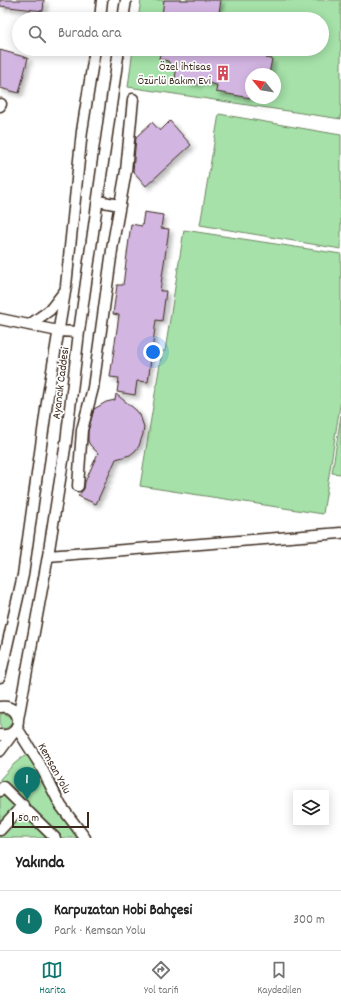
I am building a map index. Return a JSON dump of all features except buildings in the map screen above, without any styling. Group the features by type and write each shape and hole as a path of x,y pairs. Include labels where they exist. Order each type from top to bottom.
{"street":[{"path":"101,12 102,0"},
{"path":"125,12 126,0"},
{"name":"Ayancık Caddesi","path":"0,677 23,575 48,395 65,291 82,131 94,56"},
{"name":"Ayancık Caddesi","path":"0,751 16,726 48,556 66,442 79,332 118,56"},
{"path":"78,486 82,430 93,388 113,243 126,172 133,99"},
{"path":"98,201 120,205"},
{"path":"29,325 50,310 65,291"},
{"path":"0,320 58,331 79,332"},
{"path":"48,556 341,533"},
{"name":"Kemsan Yolu","path":"0,708 11,708 17,715 16,726 39,764 61,806 85,838"},
{"path":"0,735 6,735 16,726"},
{"path":"0,791 4,787 55,838"},
{"path":"0,830 23,805"}],"green space":[{"path":"141,0 341,0 341,119 128,87 132,56 329,56 329,12 139,12"},
{"path":"219,114 341,135 341,249 200,225"},
{"path":"184,230 341,254 341,399 323,514 140,486 162,351 165,351"},
{"path":"341,415 341,474 332,473"},
{"path":"3,713 10,716 12,720 11,725 5,729 0,727 0,715"},
{"path":"24,756 31,756 87,838 0,838 0,779"}],"place":[{"name":"Özel ihtisas Özürlü Bakım Evi","path":"223,73"},
{"name":"Karpuzatan Hobi Bahçesi","path":"27,800"}]}
